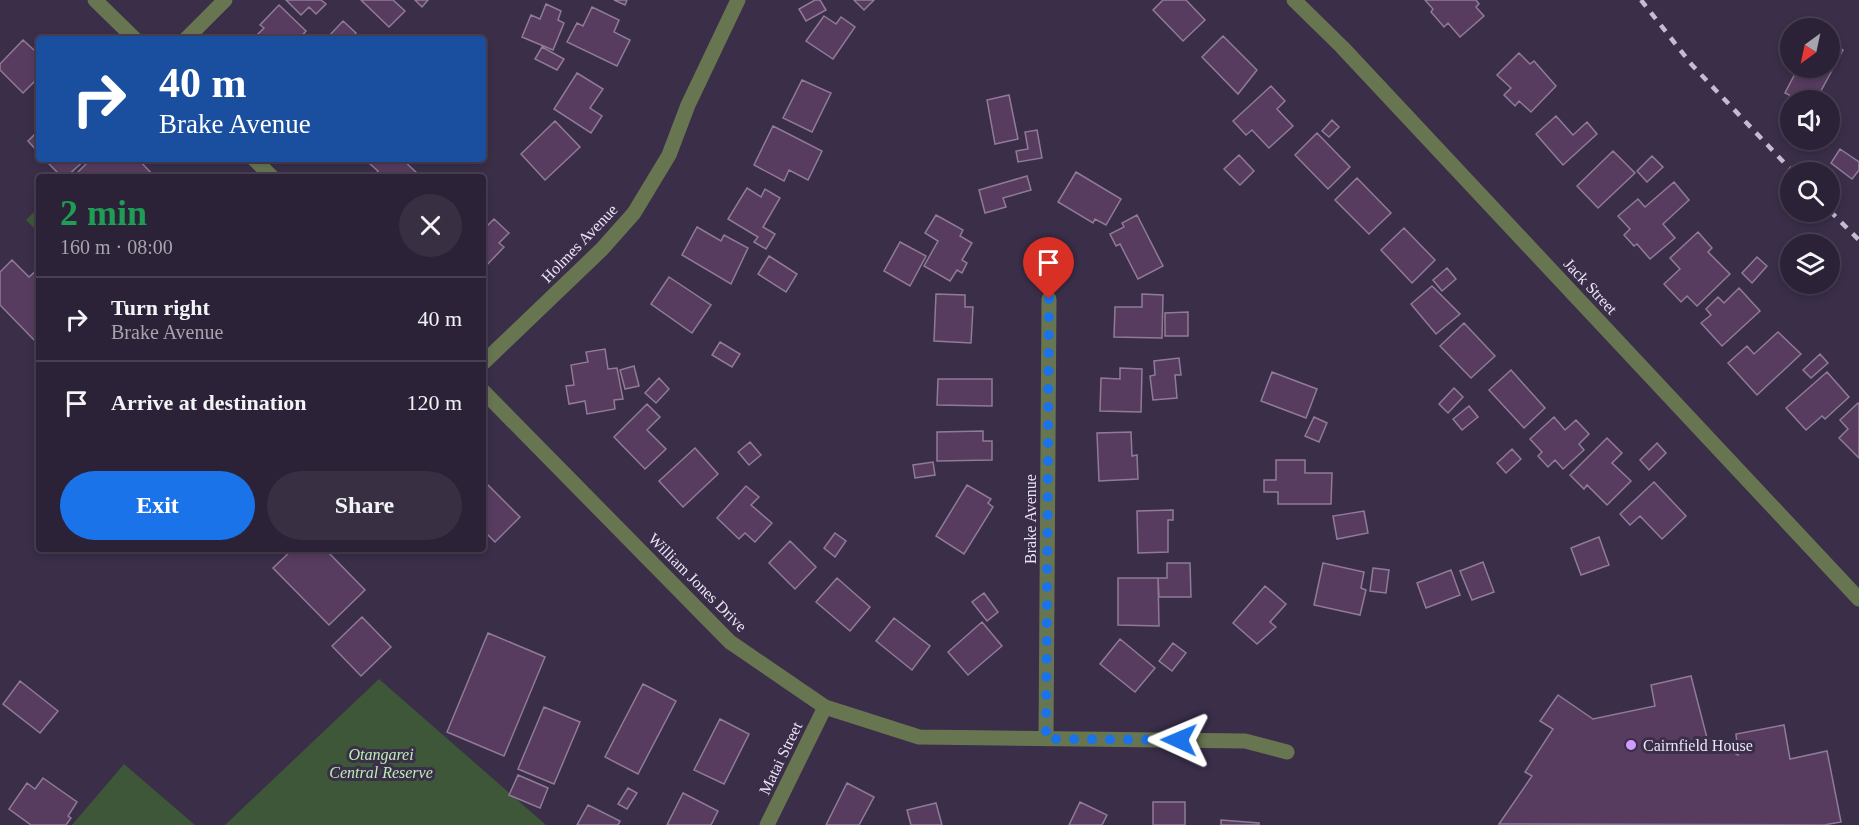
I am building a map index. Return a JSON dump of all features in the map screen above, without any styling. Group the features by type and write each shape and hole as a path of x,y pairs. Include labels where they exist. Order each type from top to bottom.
{"street":[{"path":"95,0 132,36"},
{"path":"189,36 225,0"},
{"name":"Holmes Avenue","path":"486,360 602,249 634,213 669,156 688,105 738,0"},
{"name":"Jack Street","path":"1294,0 1350,55 1859,599"},
{"path":"257,162 269,174"},
{"name":"Brake Avenue","path":"1046,739 1049,299"},
{"name":"William Jones Drive","path":"486,395 730,642 825,708 920,737 1245,741 1287,752"},
{"name":"Matai Street","path":"767,825 825,708"}],"green space":[{"path":"36,210 36,230 26,220"},
{"name":"Otangarei Central Reserve","path":"379,679 546,825 225,825"},
{"path":"124,764 195,825 72,825"}],"building":[{"path":"286,0 321,0 326,4 316,14 309,7 301,15"},
{"path":"361,0 393,0 405,11 389,27"},
{"path":"415,0 428,0 422,7"},
{"path":"614,0 627,0 625,5"},
{"path":"815,0 820,0 826,10 806,21 799,9"},
{"path":"854,0 874,0 864,10"},
{"path":"1163,0 1186,0 1205,20 1183,41 1153,10"},
{"path":"1425,0 1476,0 1479,4 1476,7 1484,16 1460,37 1448,23 1444,27 1431,12 1433,9"},
{"path":"546,4 561,11 558,20 564,23 553,50 522,37 531,15 540,19"},
{"path":"279,5 306,31 302,36 256,36 264,28 260,25"},
{"path":"592,7 619,20 614,32 630,40 617,66 567,42 577,23 583,26"},
{"path":"824,16 836,24 841,17 855,27 833,59 806,41"},
{"path":"343,21 356,33 353,36 329,36"},
{"path":"1223,36 1257,70 1238,94 1202,57"},
{"path":"23,40 34,50 36,48 36,80 23,93 0,70 0,64"},
{"path":"542,47 564,59 557,70 535,59"},
{"path":"1519,53 1530,64 1534,61 1556,86 1531,112 1519,101 1515,106 1504,95 1511,88 1497,75"},
{"path":"577,73 603,89 590,108 602,116 591,133 554,109"},
{"path":"1793,78 1828,78 1821,90 1787,90"},
{"path":"802,80 831,93 812,132 783,118"},
{"path":"1271,86 1285,101 1277,109 1293,126 1269,148 1252,130 1246,135 1233,121"},
{"path":"1009,95 1018,139 995,144 987,100"},
{"path":"1556,116 1573,135 1587,122 1597,134 1563,165 1536,134"},
{"path":"1332,120 1339,127 1329,137 1322,131"},
{"path":"555,121 580,147 545,180 521,154"},
{"path":"773,126 822,151 808,180 789,170 784,181 754,165"},
{"path":"1037,130 1042,158 1018,162 1016,151 1028,149 1025,132"},
{"path":"36,133 36,150 28,141"},
{"path":"1317,133 1350,167 1328,189 1295,155"},
{"path":"1840,149 1859,162 1859,170 1852,179 1840,170 1840,162 1832,162"},
{"path":"1613,151 1635,173 1598,208 1577,186"},
{"path":"1239,155 1254,171 1240,185 1224,169"},
{"path":"1652,156 1663,167 1647,182 1637,171"},
{"path":"47,162 83,162 69,174 59,174"},
{"path":"88,162 141,162 152,174 78,174"},
{"path":"405,162 418,174 376,174 378,171 369,163"},
{"path":"1076,172 1121,199 1106,225 1095,219 1093,223 1058,202"},
{"path":"1027,176 1031,190 1003,198 1006,207 985,213 979,190"},
{"path":"1357,178 1391,213 1369,234 1335,200"},
{"path":"1674,182 1689,200 1663,224 1675,238 1650,259 1637,244 1634,246 1624,235 1630,229 1618,216 1638,199 1645,207"},
{"path":"747,188 761,197 765,189 780,198 763,227 775,234 766,249 754,242 758,237 728,219"},
{"path":"936,215 963,230 960,236 972,243 962,260 967,263 962,273 957,270 950,281 924,266 938,241 925,233"},
{"path":"1137,215 1163,266 1138,279 1120,244 1116,246 1110,234 1124,227 1122,223"},
{"path":"494,219 509,233 499,243 504,247 486,266 486,227"},
{"path":"697,227 721,241 724,235 748,248 731,284 682,255"},
{"path":"1404,228 1435,260 1412,283 1381,250"},
{"path":"1698,232 1712,248 1708,252 1730,274 1697,306 1687,296 1681,302 1664,284 1680,269 1670,258"},
{"path":"900,242 926,256 910,286 884,271"},
{"path":"769,256 797,274 786,292 758,274"},
{"path":"1757,257 1767,266 1752,283 1742,273"},
{"path":"12,260 29,277 36,271 36,342 0,305 0,272"},
{"path":"1447,268 1456,279 1442,291 1433,280"},
{"path":"669,277 711,305 692,333 651,304"},
{"path":"1432,286 1460,314 1436,334 1411,304"},
{"path":"1739,288 1760,311 1722,346 1701,323 1711,315 1706,309 1718,297 1724,303"},
{"path":"936,294 965,295 965,307 973,307 971,343 934,341"},
{"path":"1142,294 1163,295 1162,338 1114,337 1115,307 1142,307"},
{"path":"1188,312 1188,336 1165,336 1165,313"},
{"path":"1464,323 1495,356 1471,378 1440,346"},
{"path":"1778,332 1801,354 1757,395 1728,363 1747,346 1754,354"},
{"path":"720,342 740,354 732,367 712,355"},
{"path":"605,349 608,369 617,368 623,399 614,400 615,409 587,414 585,401 569,404 566,386 574,385 571,365 588,362 586,352"},
{"path":"1820,354 1828,363 1811,378 1803,370"},
{"path":"1179,358 1181,375 1175,375 1177,398 1153,400 1150,376 1155,375 1154,361"},
{"path":"634,366 639,386 625,389 620,370"},
{"path":"1120,368 1142,369 1141,412 1100,411 1101,378 1120,379"},
{"path":"1511,370 1545,408 1524,428 1489,390"},
{"path":"1272,372 1317,389 1306,418 1261,401"},
{"path":"1827,372 1849,397 1825,419 1822,416 1806,430 1786,408"},
{"path":"659,378 669,389 656,403 645,393"},
{"path":"938,379 992,379 992,406 937,405"},
{"path":"1454,388 1463,397 1448,413 1439,404"},
{"path":"1858,403 1859,458 1839,438 1848,429 1840,420"},
{"path":"647,404 660,417 647,430 666,449 645,469 614,437"},
{"path":"1469,406 1478,417 1462,430 1453,419"},
{"path":"1314,417 1327,423 1319,442 1305,436"},
{"path":"1554,417 1565,430 1576,420 1589,434 1579,444 1584,450 1563,469 1555,460 1548,467 1538,456 1542,452 1530,439"},
{"path":"983,431 983,441 992,441 992,460 937,461 937,432"},
{"path":"1131,432 1132,456 1137,455 1138,479 1099,481 1097,433"},
{"path":"1607,438 1622,453 1612,463 1631,481 1607,505 1587,485 1584,489 1570,475"},
{"path":"750,442 761,455 749,465 738,452"},
{"path":"1657,443 1666,453 1649,470 1640,460"},
{"path":"695,448 718,474 683,507 659,481"},
{"path":"1512,449 1521,459 1506,473 1497,463"},
{"path":"1276,460 1305,460 1305,473 1332,473 1331,504 1278,504 1278,492 1264,492 1264,480 1276,480"},
{"path":"933,462 935,475 915,478 913,465"},
{"path":"1654,482 1686,516 1662,539 1640,516 1630,525 1620,514"},
{"path":"486,483 520,517 495,542 486,533"},
{"path":"967,485 991,499 988,503 993,507 964,554 936,536"},
{"path":"746,486 759,497 751,505 772,523 755,542 745,533 739,539 717,518"},
{"path":"1173,510 1173,520 1168,520 1168,552 1138,553 1137,511"},
{"path":"1364,511 1368,533 1337,539 1333,516"},
{"path":"835,533 846,541 835,557 824,548"},
{"path":"1599,537 1609,565 1581,575 1571,548"},
{"path":"790,541 816,567 795,589 769,563"},
{"path":"290,552 328,552 365,590 329,625 273,568"},
{"path":"1483,562 1494,592 1472,600 1460,571"},
{"path":"1167,563 1190,563 1191,597 1159,597 1158,578 1167,578"},
{"path":"1323,563 1364,572 1361,588 1366,590 1360,615 1314,605"},
{"path":"1373,568 1389,570 1386,593 1370,591"},
{"path":"1451,570 1460,595 1426,608 1417,583"},
{"path":"837,578 870,607 850,631 816,602"},
{"path":"1118,578 1158,578 1159,626 1118,625"},
{"path":"1265,586 1286,604 1270,622 1276,627 1257,644 1233,623"},
{"path":"984,593 998,612 987,621 972,602"},
{"path":"362,617 391,647 361,676 332,646"},
{"path":"894,618 930,646 912,670 876,641"},
{"path":"982,622 1002,646 968,675 948,652"},
{"path":"488,633 545,657 504,756 447,732"},
{"path":"1120,639 1155,668 1135,692 1100,664"},
{"path":"1173,643 1186,653 1172,671 1159,661"},
{"name":"Cairnfield House","path":"1691,676 1707,738 1738,755 1736,734 1784,725 1790,759 1827,751 1841,822 1824,825 1499,824 1532,776 1525,772 1553,729 1540,721 1558,695 1593,719 1655,706 1651,685"},
{"path":"20,681 58,711 40,733 3,704"},
{"path":"643,684 676,701 638,774 605,757"},
{"path":"544,707 580,722 554,784 518,769"},
{"path":"720,719 749,734 724,784 694,770"},
{"path":"518,775 548,788 540,808 509,795"},
{"path":"43,778 77,802 68,816 71,818 66,825 31,825 9,809 27,783 35,789"},
{"path":"847,783 874,797 859,825 826,825"},
{"path":"628,788 637,793 627,809 618,804"},
{"path":"683,793 718,811 711,825 667,825"},
{"path":"1080,802 1107,815 1102,825 1069,825"},
{"path":"1153,802 1185,802 1185,825 1153,825"},
{"path":"936,803 942,825 911,825 907,810"},
{"path":"588,805 620,821 618,825 577,825"},
{"path":"1221,820 1259,823 1259,825 1221,825"}],"railway":[{"path":"1641,0 1692,65 1784,162"},
{"path":"1840,221 1859,240"}],"place":[{"name":"Cairnfield House","path":"1631,745"}],"route":[{"path":"1049,299 1046,739 1179,740"}]}
